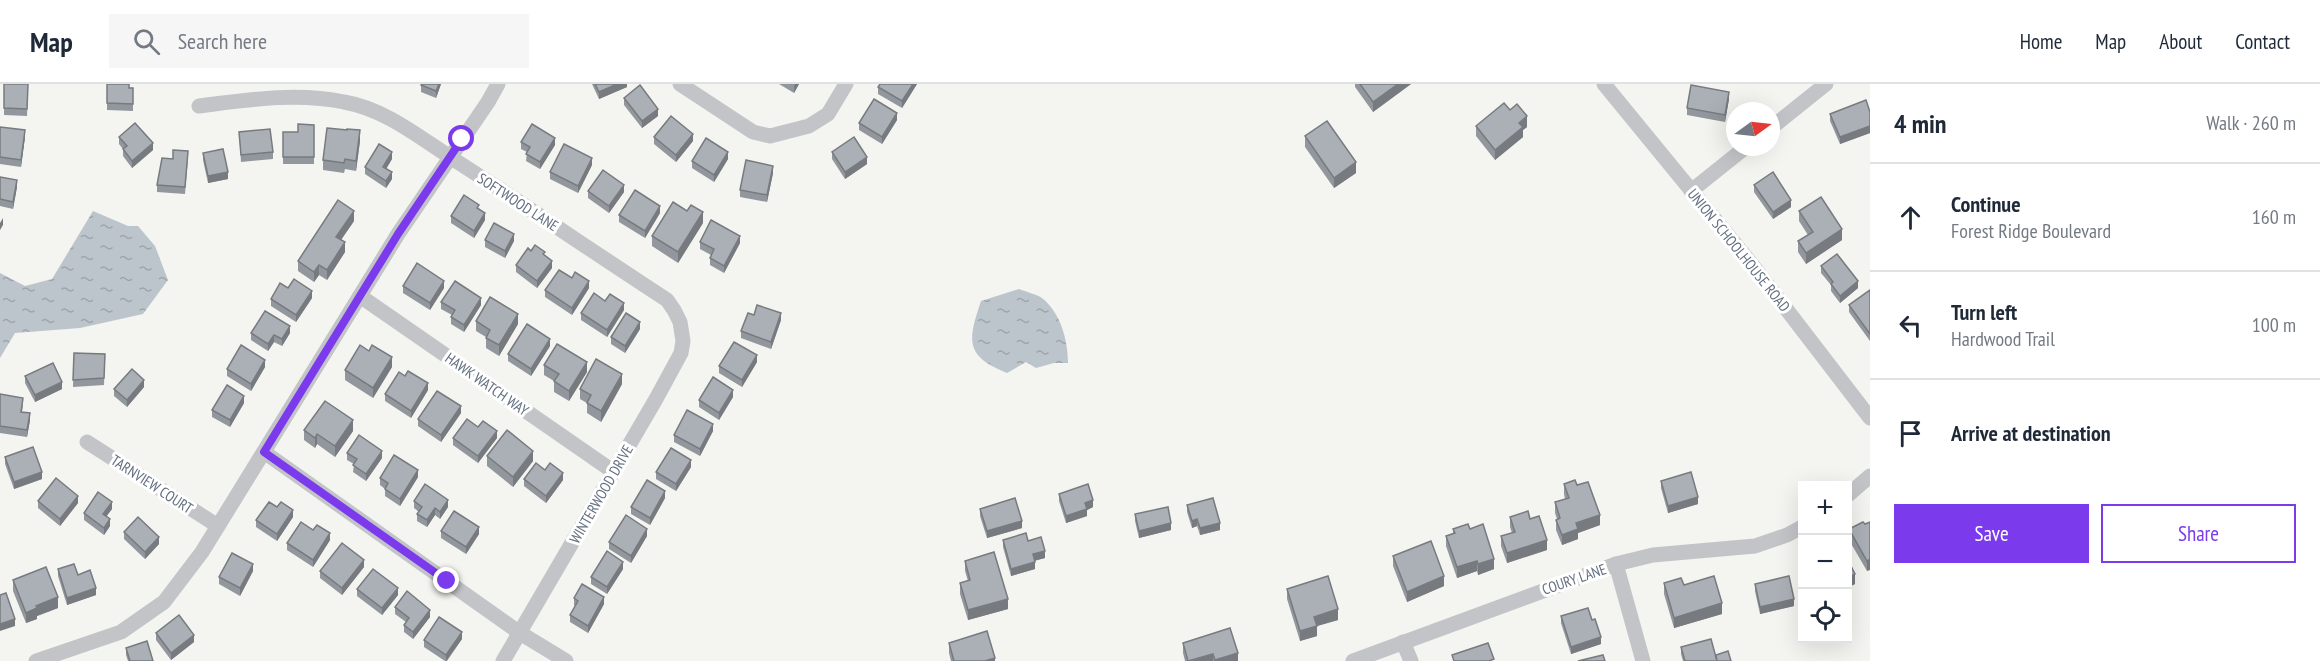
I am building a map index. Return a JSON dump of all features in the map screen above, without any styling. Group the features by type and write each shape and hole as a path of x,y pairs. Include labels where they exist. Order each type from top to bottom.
{"street":[{"path":"36,661 78,654 121,632 164,602 202,552 360,296 498,84"},
{"path":"680,84 753,132 770,136 809,126 828,114 846,84"},
{"name":"UNION SCHOOLHOUSE ROAD","path":"1604,84 1754,267 1870,418"},
{"path":"1780,121 1826,84"},
{"name":"SOFTWOOD LANE","path":"199,106 290,97 317,97 347,102 369,109 396,123 667,300 680,322"},
{"path":"1690,191 1735,156"},
{"name":"HAWK WATCH WAY","path":"360,296 614,472"},
{"name":"WINTERWOOD DRIVE","path":"503,661 681,353 683,341 680,322"},
{"name":"TARNVIEW COURT","path":"87,442 218,526"},
{"path":"264,452 520,633 566,661"},
{"path":"1852,492 1870,476"},
{"name":"COURY LANE","path":"1353,661 1616,564 1663,554 1732,550 1755,546 1798,530"},
{"path":"1616,564 1643,661"},
{"path":"1404,642 1411,661"}],"water":[{"path":"93,211 128,226 138,226 155,246 168,280 143,314 80,328 15,333 0,358 0,273 25,286 52,279"},
{"path":"1019,289 1042,298 1054,311 1065,337 1068,363 1054,363 1036,368 1026,362 1007,373 993,367 976,353 972,336 981,301"}],"building":[{"path":"4,84 28,84 27,109 4,108"},
{"path":"107,84 129,84 129,88 133,88 133,104 107,103"},
{"path":"422,84 439,84 436,91"},
{"path":"595,84 617,84 599,92"},
{"path":"880,84 913,84 902,101 878,87"},
{"path":"1360,84 1398,84 1373,102"},
{"path":"640,85 658,109 642,121 624,98"},
{"path":"1691,85 1729,92 1725,115 1687,108"},
{"path":"874,99 897,113 882,137 859,123"},
{"path":"1866,100 1870,112 1870,126 1840,137 1830,114"},
{"path":"1504,103 1510,110 1517,104 1527,116 1519,123 1523,127 1495,150 1476,126"},
{"path":"671,116 693,134 676,155 654,137"},
{"path":"1327,121 1356,162 1334,178 1305,136"},
{"path":"135,123 153,143 132,161 123,149 127,146 119,137"},
{"path":"298,124 314,125 314,157 283,157 283,132 298,132"},
{"path":"532,124 555,138 540,162 526,154 530,147 521,142"},
{"path":"0,127 25,130 21,160 0,157"},
{"path":"327,128 360,130 356,161 345,159 344,163 323,160"},
{"path":"270,129 273,152 241,155 239,132"},
{"path":"854,137 867,157 845,172 832,152"},
{"path":"706,138 728,152 714,175 692,161"},
{"path":"379,144 392,152 383,167 392,172 386,181 365,167"},
{"path":"564,144 592,158 578,186 550,172"},
{"path":"223,149 228,172 208,176 203,153"},
{"path":"173,150 188,151 185,187 157,185 162,158 173,159"},
{"path":"746,160 773,166 767,195 740,190"},
{"path":"603,170 624,185 609,206 588,191"},
{"path":"1773,172 1791,200 1773,212 1754,185"},
{"path":"0,177 17,180 13,202 0,199"},
{"path":"635,190 660,206 645,231 619,215"},
{"path":"464,195 479,205 477,208 485,213 474,231 451,216"},
{"path":"1821,197 1842,229 1806,253 1798,241 1813,232 1799,211"},
{"path":"338,200 354,211 336,237 345,242 327,270 319,265 314,272 298,261"},
{"path":"673,202 687,211 691,205 703,212 678,252 652,236"},
{"path":"711,220 740,236 724,266 710,258 714,249 700,242"},
{"path":"494,223 514,234 505,251 485,240"},
{"path":"535,245 552,261 537,281 516,265 528,248 531,251"},
{"path":"1837,254 1858,281 1840,296 1821,266"},
{"path":"417,263 444,281 430,303 403,286"},
{"path":"559,270 572,278 575,272 589,281 572,308 545,290"},
{"path":"294,279 312,291 296,315 271,299 280,283 288,288"},
{"path":"455,281 481,298 464,325 451,317 455,310 441,302"},
{"path":"1870,290 1870,334 1849,305"},
{"path":"594,293 605,301 610,294 624,303 607,330 581,313"},
{"path":"490,297 518,314 499,345 486,338 490,330 476,321"},
{"path":"757,305 781,313 771,342 741,331 748,313 754,315"},
{"path":"265,311 290,326 282,339 274,335 268,344 251,333"},
{"path":"626,313 640,322 625,346 611,337"},
{"path":"527,324 550,339 531,369 508,354"},
{"path":"734,342 757,355 742,380 719,366"},
{"path":"557,344 587,362 569,391 554,381 559,374 544,365"},
{"path":"241,345 265,360 251,384 227,369"},
{"path":"360,345 369,351 372,345 392,357 373,388 345,370"},
{"path":"74,353 105,354 104,378 73,380"},
{"path":"596,359 622,374 601,411 587,403 591,395 580,389"},
{"path":"53,363 62,382 35,395 25,376"},
{"path":"132,369 144,380 127,400 114,389"},
{"path":"408,371 428,383 411,411 385,394 399,372 405,376"},
{"path":"713,377 733,390 719,413 699,400"},
{"path":"227,385 244,396 230,420 212,410"},
{"path":"437,391 461,406 441,435 418,419"},
{"path":"0,394 23,398 21,412 30,413 27,430 0,426"},
{"path":"325,401 353,420 335,446 317,434 315,438 304,430"},
{"path":"687,410 713,424 700,449 674,435"},
{"path":"467,419 478,427 483,421 497,431 478,456 453,438"},
{"path":"507,430 533,451 513,477 487,456"},
{"path":"359,435 382,451 366,474 353,465 357,459 347,453"},
{"path":"33,447 42,472 14,482 5,457"},
{"path":"671,448 691,460 676,484 656,472"},
{"path":"394,455 418,470 400,499 385,489 388,483 380,478"},
{"path":"536,463 545,470 550,463 563,473 546,496 524,479"},
{"path":"1691,472 1698,497 1668,506 1661,481"},
{"path":"56,478 78,496 60,519 38,501"},
{"path":"647,480 665,491 650,518 631,507"},
{"path":"1575,480 1577,485 1588,482 1600,515 1576,523 1578,529 1562,535 1556,520 1560,518 1555,502 1569,498 1564,484"},
{"path":"425,484 448,500 440,512 435,508 427,520 417,514 422,507 414,501"},
{"path":"1088,484 1093,500 1085,503 1087,509 1066,516 1059,494"},
{"path":"98,492 112,502 103,514 110,519 104,528 84,513"},
{"path":"1015,498 1022,521 987,531 980,509"},
{"path":"1213,498 1220,523 1200,528 1197,519 1192,521 1187,505"},
{"path":"269,502 277,507 281,502 293,510 277,534 256,520"},
{"path":"1168,507 1171,523 1139,531 1135,514"},
{"path":"454,511 479,527 466,547 441,531"},
{"path":"1528,511 1530,519 1539,516 1547,540 1507,553 1501,536 1515,532 1510,517"},
{"path":"626,515 647,529 631,556 609,542"},
{"path":"138,517 159,537 145,552 124,532"},
{"path":"301,522 313,530 317,525 330,533 313,560 287,543"},
{"path":"1863,522 1865,524 1870,522 1870,559 1867,561 1852,534 1852,528"},
{"path":"1468,524 1470,529 1483,524 1494,559 1457,567 1446,536 1455,533 1453,529"},
{"path":"1026,533 1028,541 1041,537 1045,551 1033,554 1035,562 1011,569 1003,540"},
{"path":"1431,541 1444,576 1407,592 1393,556"},
{"path":"342,543 364,560 342,588 320,571"},
{"path":"607,551 623,562 607,587 591,577"},
{"path":"994,552 1008,599 968,610 960,583 970,580 965,561"},
{"path":"232,553 253,564 240,588 219,577"},
{"path":"74,564 78,575 90,570 96,588 67,598 58,569"},
{"path":"46,567 58,597 26,613 13,580"},
{"path":"373,569 398,588 382,608 357,589"},
{"path":"1328,576 1338,609 1314,617 1317,626 1300,631 1287,589"},
{"path":"1714,576 1722,603 1674,618 1664,583 1681,578 1684,585"},
{"path":"1789,576 1794,599 1760,607 1755,584"},
{"path":"582,584 604,597 588,626 570,615 578,601 574,598"},
{"path":"407,591 430,610 413,632 404,625 409,618 395,607"},
{"path":"6,593 15,619 0,624 0,595"},
{"path":"1588,608 1592,620 1595,619 1601,637 1571,647 1561,616"},
{"path":"179,615 194,635 171,653 156,633"},
{"path":"439,617 462,632 446,655 424,640"},
{"path":"1230,628 1238,653 1215,660 1213,654 1188,661 1183,643"},
{"path":"987,631 995,658 985,661 954,661 949,643"},
{"path":"1711,639 1717,661 1685,661 1681,647"},
{"path":"147,641 153,661 130,661 126,648"},
{"path":"1488,643 1494,659 1454,661 1452,655"},
{"path":"1728,651 1731,661 1717,661 1716,655"},
{"path":"1603,655 1605,661 1578,661"}],"route":[{"path":"447,581 264,452 398,234 462,139"}]}
